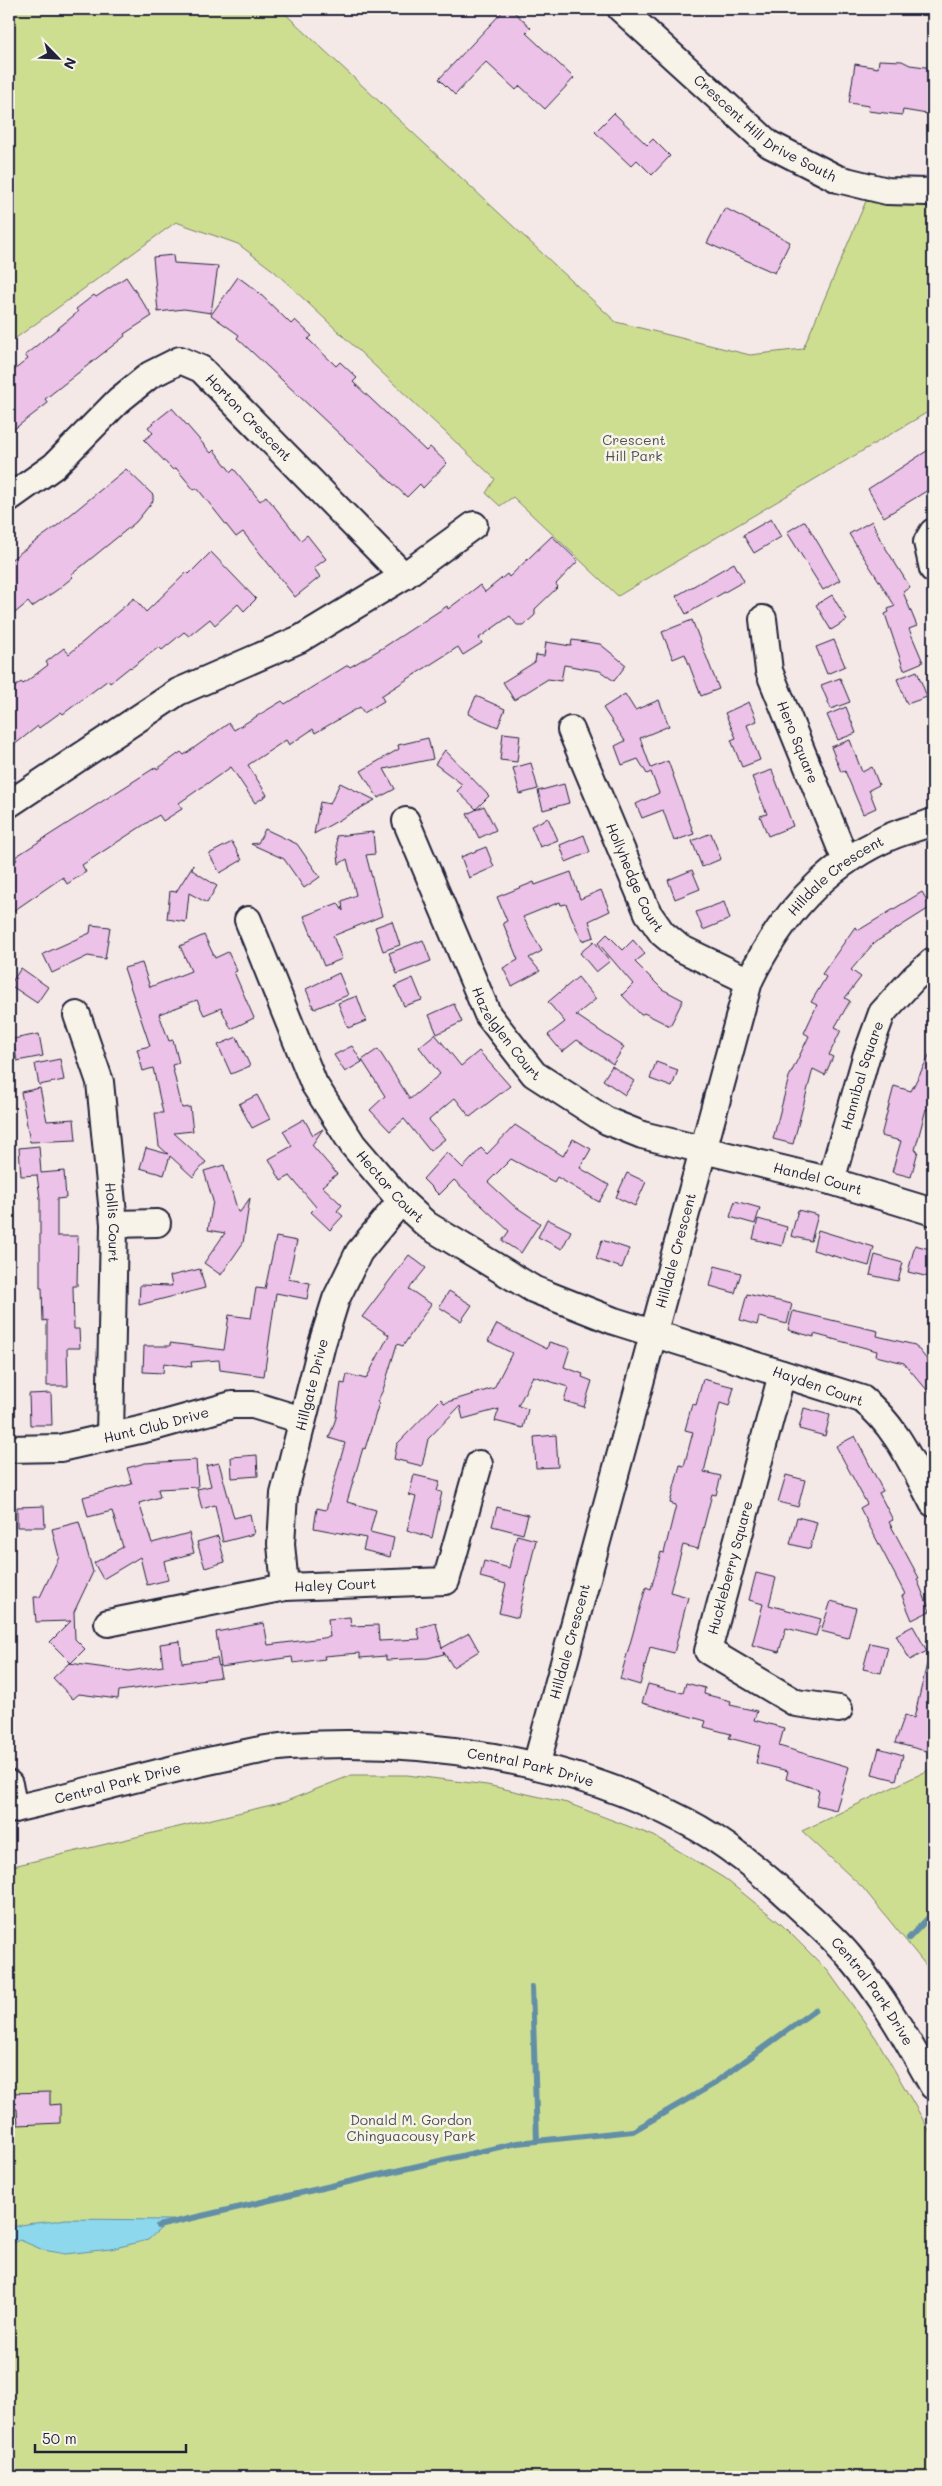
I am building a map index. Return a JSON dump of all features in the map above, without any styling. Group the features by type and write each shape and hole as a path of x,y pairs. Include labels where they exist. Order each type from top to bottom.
{"street":[{"name":"Crescent Hill Drive South","path":"621,9 769,144 838,180 886,191 926,192 933,190"},
{"name":"Horton Crescent","path":"9,498 54,466 119,400 150,375 180,360 201,369 404,576"},
{"path":"9,804 178,692 300,639 404,576 474,525"},
{"path":"933,532 927,542 933,568"},
{"name":"Hero Square","path":"763,618 769,671 846,860"},
{"name":"Hollyhedge Court","path":"571,730 648,913 657,926 680,948 748,981"},
{"name":"Hazelglen Court","path":"406,821 488,1015 534,1074 607,1121 661,1141 701,1150"},
{"name":"Hilldale Crescent","path":"536,1766 748,981 764,950 804,896 846,860 884,839 933,822"},
{"name":"Hector Court","path":"248,920 314,1084 352,1145 401,1201 427,1225 533,1289 653,1333"},
{"name":"Hannibal Square","path":"832,1181 866,1056 882,1013 914,978 933,961"},
{"name":"Hollis Court","path":"76,1015 100,1082 114,1224 110,1436"},
{"name":"Handel Court","path":"701,1150 832,1181 933,1212"},
{"name":"Hillgate Drive","path":"285,1587 281,1544 284,1494 302,1420 336,1299 359,1252 401,1201"},
{"path":"114,1224 157,1223"},
{"name":"Hayden Court","path":"653,1333 862,1398 880,1412 893,1430 933,1503"},
{"name":"Huckleberry Square","path":"782,1374 708,1652 796,1703 839,1709"},
{"name":"Hunt Club Drive","path":"9,1449 60,1448 157,1426 232,1404 253,1405 302,1420"},
{"name":"Haley Court","path":"108,1623 285,1587 446,1581 479,1464"},
{"name":"Central Park Drive","path":"12,1810 201,1763 288,1746 372,1745 468,1751 536,1766 645,1802 687,1821 762,1873 823,1928 864,1975 893,2016 933,2086"},
{"path":"9,1784 12,1810"}],"green space":[{"name":"Crescent Hill Park","path":"9,9 280,9 616,322 750,355 803,349 866,201 913,205 933,203 933,409 618,596 513,497 500,506 486,493 495,479 274,271 238,244 176,222 9,343"},
{"path":"933,1768 933,1974 863,1888 802,1831"},
{"name":"Donald M. Gordon Chinguacousy Park","path":"352,1775 407,1775 487,1785 567,1803 654,1836 724,1878 780,1923 828,1971 876,2038 933,2137 933,2477 9,2477 9,1867 284,1802"}],"water":[{"path":"65,2219 170,2220 148,2240 111,2249 65,2254 43,2250 20,2240 9,2246 9,2229 16,2226"}],"building":[{"path":"505,9 511,9 531,28 526,33 574,78 545,109 520,86 516,90 486,62 455,95 439,79"},
{"path":"879,60 902,61 910,65 933,68 933,115 903,110 902,115 868,111 869,106 849,103 855,64 878,68"},
{"path":"614,113 647,145 653,139 670,156 652,175 637,160 631,166 595,132"},
{"path":"725,208 790,242 775,273 707,243"},
{"path":"173,255 174,263 218,266 211,313 184,309 158,312 153,257"},
{"path":"126,277 152,316 124,334 125,336 45,399 48,403 9,433 9,374 28,359 25,355 78,312 76,309 94,295 96,297"},
{"path":"238,277 257,291 291,324 295,320 312,336 308,339 336,366 340,362 357,378 353,382 426,451 430,447 447,463 423,488 420,484 407,497 237,338 239,335 211,315"},
{"path":"172,408 211,453 214,450 231,472 234,469 260,501 266,496 301,540 307,535 326,559 314,568 320,577 295,597 243,532 236,537 197,488 194,490 176,468 173,470 144,440 153,433 148,427"},
{"path":"933,447 933,487 884,517 868,489"},
{"path":"126,469 153,495 153,501 136,522 71,575 73,577 57,590 32,607 28,602 9,618 9,561 58,525"},
{"path":"771,519 781,537 754,553 743,535"},
{"path":"805,521 840,580 823,590 787,532"},
{"path":"872,521 880,539 910,587 903,592 917,626 909,629 923,662 904,670 885,614 889,612 888,609 895,606 849,534"},
{"path":"552,536 578,561 556,584 558,587 535,609 535,615 524,625 517,625 510,616 479,638 482,643 463,655 458,647 381,696 384,701 364,713 360,707 315,733 313,729 289,745 286,740 248,765 267,795 255,803 231,767 179,803 182,809 163,821 159,815 82,865 86,872 67,884 63,877 9,914 9,865 17,860 15,857 156,767 157,769 181,752 184,755 229,723 234,730 282,701 285,704 348,665 350,667 384,647 447,606 448,609 480,585 485,592 507,574 509,577"},
{"path":"211,552 256,599 244,611 238,604 215,625 210,619 189,636 184,632 162,650 159,647 110,683 108,680 63,714 61,712 39,728 38,726 9,749 9,692 48,665 46,662 64,648 69,654 134,598 146,612 187,572 189,574"},
{"path":"734,563 744,581 686,614 676,596"},
{"path":"832,595 847,620 831,630 816,605"},
{"path":"692,620 719,689 701,696 685,654 673,659 662,632"},
{"path":"572,640 600,644 626,665 614,681 600,671 564,665 561,681 548,679 514,700 503,682 535,662 536,655 544,656 546,642 571,646"},
{"path":"834,640 845,666 827,674 816,647"},
{"path":"917,671 927,697 907,704 897,679"},
{"path":"840,678 850,702 831,709 821,685"},
{"path":"625,694 635,710 659,700 669,726 640,738 651,768 668,761 694,834 674,841 663,810 642,818 636,804 659,793 651,772 647,774 638,759 622,765 615,746 625,741 603,708"},
{"path":"476,696 505,709 498,727 468,714"},
{"path":"749,702 757,721 747,725 760,760 742,767 731,740 736,738 725,713"},
{"path":"846,707 856,733 838,740 827,715"},
{"path":"503,733 520,735 517,762 500,760"},
{"path":"428,738 433,759 384,769 395,789 378,798 361,771 399,749 398,745"},
{"path":"850,740 862,772 872,767 879,785 869,790 876,808 863,814 845,771 841,772 831,747"},
{"path":"445,750 489,796 476,809 457,791 463,785 435,764"},
{"path":"531,763 538,789 520,794 513,768"},
{"path":"772,770 793,826 768,836 760,816 767,814 752,777"},
{"path":"340,783 375,800 314,834 320,802 330,804"},
{"path":"564,784 569,803 543,810 538,791"},
{"path":"484,806 496,830 479,838 467,814"},
{"path":"548,818 558,840 540,847 531,826"},
{"path":"265,829 297,844 320,877 304,888 284,859 251,844 258,843"},
{"path":"373,832 375,854 366,855 382,916 333,936 342,959 324,966 304,916 338,903 343,911 342,901 356,895 347,859 339,864 336,836"},
{"path":"711,833 721,859 702,867 692,841"},
{"path":"584,835 590,852 566,862 560,845"},
{"path":"232,842 242,860 220,873 209,854"},
{"path":"486,847 494,867 469,878 461,857"},
{"path":"193,865 192,870 217,886 207,903 189,893 186,922 167,919 170,891 176,892"},
{"path":"692,870 700,889 675,899 668,880"},
{"path":"571,872 580,899 601,890 610,911 589,921 594,937 582,941 566,904 561,905 560,902 523,917 542,951 529,958 540,971 512,986 503,968 518,960 503,923 507,921 497,897 534,882 535,885"},
{"path":"922,892 931,907 874,943 851,970 861,977 845,998 850,1001 835,1027 841,1030 829,1055 833,1057 825,1075 813,1069 793,1144 773,1139 789,1077 809,1036 804,1033 817,1005 811,1002 826,977 822,974 855,927 859,930"},
{"path":"724,902 730,919 703,930 696,912"},
{"path":"392,921 400,945 383,951 375,927"},
{"path":"91,925 110,927 105,959 88,956 52,973 43,954 90,933"},
{"path":"607,934 623,950 633,940 645,954 635,962 662,989 683,1000 670,1026 644,1013 641,1015 622,995 633,984 598,943"},
{"path":"204,935 215,958 228,952 237,971 234,972 254,1018 231,1029 221,1008 204,1015 197,1000 159,1014 169,1041 173,1040 179,1063 172,1065 182,1108 190,1107 193,1131 174,1133 206,1162 193,1177 170,1156 164,1175 140,1168 146,1148 168,1154 159,1146 155,1113 163,1113 153,1068 143,1071 137,1049 150,1046 124,968 142,963 150,987 191,971 180,946"},
{"path":"423,940 431,961 397,974 389,953"},
{"path":"594,941 610,961 596,972 580,953"},
{"path":"21,968 48,987 37,1003 10,985"},
{"path":"339,973 348,995 314,1009 306,989"},
{"path":"578,977 596,999 576,1015 624,1047 613,1064 577,1040 562,1052 548,1035 565,1022 548,1002"},
{"path":"413,978 422,1000 404,1006 395,986"},
{"path":"357,996 366,1021 348,1028 338,1003"},
{"path":"454,1004 462,1022 437,1034 429,1015"},
{"path":"39,1034 43,1056 17,1061 13,1039"},
{"path":"435,1034 461,1066 479,1051 510,1086 470,1117 455,1098 429,1120 445,1139 430,1151 404,1119 390,1131 370,1110 385,1096 362,1060 378,1049 410,1099 440,1074 419,1047"},
{"path":"237,1037 250,1066 231,1074 218,1045"},
{"path":"352,1046 362,1062 345,1072 334,1055"},
{"path":"933,1048 933,1111 926,1109 915,1150 918,1151 911,1177 892,1172 901,1141 881,1136 894,1086 911,1091"},
{"path":"60,1059 64,1080 39,1085 35,1064"},
{"path":"656,1062 678,1070 672,1087 650,1079"},
{"path":"612,1066 634,1081 625,1095 603,1080"},
{"path":"40,1088 47,1121 74,1119 76,1140 30,1142 21,1092"},
{"path":"257,1095 270,1119 252,1128 239,1104"},
{"path":"304,1119 313,1135 323,1129 312,1145 337,1174 322,1186 342,1205 337,1211 343,1216 330,1230 311,1212 316,1207 290,1176 281,1181 269,1159 292,1146 283,1131"},
{"path":"515,1125 563,1156 573,1139 591,1149 580,1168 609,1185 599,1202 557,1177 554,1182 511,1159 488,1182 513,1205 540,1223 521,1253 502,1241 509,1231 454,1180 439,1195 423,1179 447,1152 463,1168 481,1148 487,1154"},
{"path":"39,1146 41,1173 64,1171 66,1198 57,1199 57,1236 78,1236 77,1286 73,1286 74,1329 79,1329 80,1348 67,1348 68,1386 47,1386 47,1320 43,1321 42,1288 40,1288 40,1198 37,1175 21,1176 19,1148"},
{"path":"224,1165 238,1212 240,1212 250,1198 243,1243 221,1275 204,1263 225,1233 208,1230 213,1201 204,1171"},
{"path":"627,1173 646,1182 635,1206 616,1197"},
{"path":"735,1201 760,1208 755,1224 730,1217"},
{"path":"798,1210 818,1215 811,1241 791,1236"},
{"path":"547,1219 571,1231 562,1249 538,1237"},
{"path":"758,1219 787,1227 782,1246 753,1239"},
{"path":"818,1230 874,1247 869,1266 813,1250"},
{"path":"276,1237 297,1241 288,1279 310,1283 307,1299 276,1293 264,1376 220,1370 219,1360 191,1362 192,1367 164,1363 163,1373 143,1372 144,1346 170,1346 170,1343 224,1350 229,1315 251,1318 256,1288 265,1289"},
{"path":"602,1240 629,1249 622,1268 596,1259"},
{"path":"915,1245 933,1250 933,1278 908,1272"},
{"path":"409,1255 426,1268 409,1289 431,1304 403,1346 397,1344 383,1390 377,1402 379,1403 347,1502 376,1510 370,1532 394,1538 390,1557 363,1550 366,1538 314,1528 317,1508 326,1510 345,1443 329,1438 336,1418 341,1383 345,1384 347,1374 366,1379 389,1335 362,1317"},
{"path":"875,1255 903,1263 898,1281 870,1275"},
{"path":"715,1266 741,1273 735,1293 710,1286"},
{"path":"200,1269 205,1288 139,1305 140,1285 172,1286 170,1276"},
{"path":"449,1291 472,1305 461,1321 439,1307"},
{"path":"747,1294 792,1304 787,1324 759,1317 757,1325 740,1320"},
{"path":"793,1311 878,1331 877,1336 915,1345 933,1367 933,1397 904,1363 876,1356 877,1351 814,1334 814,1337 788,1330"},
{"path":"497,1324 547,1349 549,1342 570,1348 564,1367 583,1374 582,1377 592,1381 584,1407 564,1401 568,1387 533,1376 518,1406 528,1409 523,1428 495,1421 499,1409 463,1419 460,1406 428,1439 422,1466 394,1459 397,1444 441,1399 444,1403 494,1388 512,1353 488,1341"},
{"path":"703,1379 734,1387 729,1406 720,1403 704,1472 721,1476 716,1495 712,1494 698,1549 683,1545 670,1592 688,1597 674,1653 650,1647 640,1685 620,1679 646,1587 651,1589 661,1552 664,1553 676,1505 670,1503 680,1465 684,1466 693,1432 685,1430 692,1404 696,1405"},
{"path":"51,1393 52,1425 30,1425 29,1394"},
{"path":"804,1408 830,1415 825,1436 799,1429"},
{"path":"556,1435 558,1467 536,1468 534,1437"},
{"path":"855,1436 883,1491 879,1493 893,1520 889,1522 919,1578 917,1579 930,1611 912,1620 902,1596 905,1594 860,1508 867,1504 836,1446"},
{"path":"257,1455 258,1476 232,1478 231,1457"},
{"path":"196,1460 198,1487 158,1489 160,1497 139,1503 152,1543 189,1533 194,1553 164,1561 168,1580 147,1585 140,1557 103,1579 94,1563 123,1547 112,1511 88,1517 83,1497 132,1484 127,1468 145,1463"},
{"path":"219,1463 234,1518 250,1514 254,1534 223,1542 215,1505 202,1509 197,1489 211,1486 206,1466"},
{"path":"414,1475 440,1481 437,1491 442,1492 432,1538 407,1530 416,1497 409,1495"},
{"path":"786,1475 805,1480 798,1507 778,1502"},
{"path":"44,1506 45,1527 17,1527 17,1507"},
{"path":"497,1507 528,1515 523,1534 492,1526"},
{"path":"797,1517 817,1522 810,1549 790,1544"},
{"path":"79,1522 93,1572 74,1612 75,1639 85,1649 71,1663 50,1642 71,1621 36,1622 34,1597 40,1597 59,1557 52,1529"},
{"path":"517,1535 536,1540 518,1618 499,1613 506,1584 480,1577 484,1561 509,1568"},
{"path":"218,1536 225,1562 205,1568 197,1542"},
{"path":"756,1573 776,1578 769,1605 821,1619 816,1636 786,1628 779,1652 752,1645 763,1604 749,1600"},
{"path":"831,1601 856,1608 848,1638 821,1631"},
{"path":"350,1617 351,1626 378,1625 379,1641 420,1639 417,1628 436,1623 442,1648 469,1633 479,1651 453,1667 443,1651 444,1654 428,1658 386,1660 386,1656 360,1658 360,1653 324,1656 325,1659 293,1663 292,1657 221,1667 216,1632 264,1623 268,1645 330,1637 328,1619"},
{"path":"913,1626 927,1651 910,1660 896,1635"},
{"path":"180,1641 182,1663 217,1658 221,1677 119,1691 118,1699 79,1694 73,1699 53,1678 69,1663 129,1671 163,1666 160,1644"},
{"path":"870,1643 888,1647 881,1673 863,1669"},
{"path":"927,1664 933,1665 933,1723 926,1751 895,1743 905,1715 914,1718"},
{"path":"686,1683 705,1688 704,1694 731,1701 730,1705 757,1711 754,1720 784,1728 779,1746 849,1767 836,1810 816,1805 819,1790 786,1779 788,1771 756,1763 760,1746 729,1738 731,1734 704,1727 706,1721 642,1703 648,1684 683,1693"},
{"path":"879,1748 903,1755 896,1780 872,1774"},
{"path":"50,2092 50,2105 60,2104 60,2123 18,2125 17,2109 10,2109 9,2093"}],"waterway":[{"path":"909,1938 933,1913"},
{"path":"532,1987 537,2141"},
{"path":"158,2226 517,2143 633,2131 712,2085 815,2010"}]}
